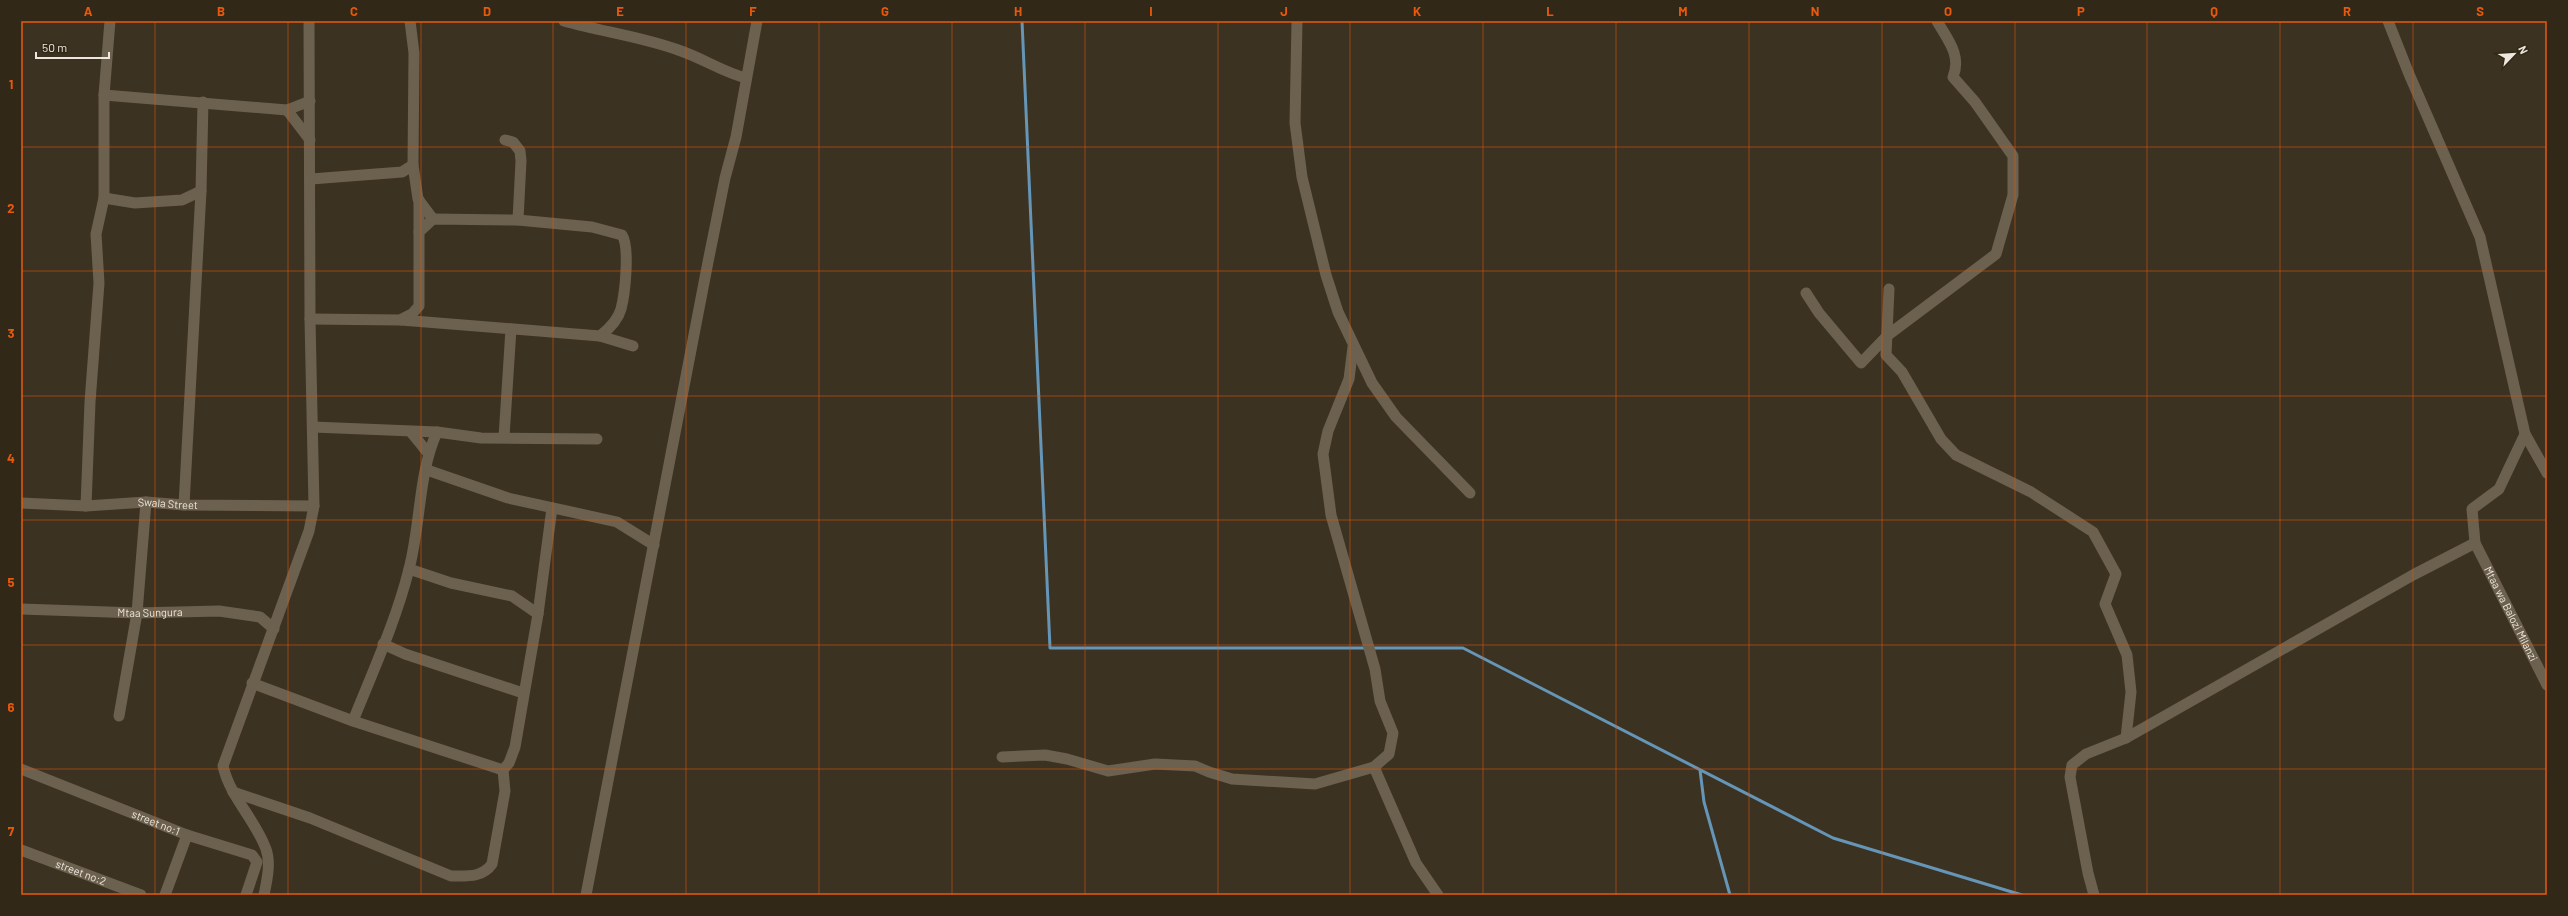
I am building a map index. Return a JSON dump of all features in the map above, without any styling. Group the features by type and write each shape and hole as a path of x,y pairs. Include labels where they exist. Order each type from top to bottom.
{"street":[{"path":"86,506 90,402 98,283 96,234 104,198 104,95 110,21"},
{"path":"264,895 268,869 266,850 226,780 223,766 252,683 274,629 309,531 314,506 310,319 311,180 309,21"},
{"path":"400,320 412,314 419,306 420,232 418,199 413,164 414,67 410,21"},
{"path":"564,21 680,50 711,62 730,74 746,78"},
{"path":"586,895 724,178 736,137 757,21"},
{"path":"1297,21 1295,123 1302,177 1326,276 1338,312 1372,383 1396,417 1470,493"},
{"path":"1806,294 1819,313 1860,363 1888,335 1996,254 2013,195 2013,156 1975,102 1953,77 1957,66 1953,48 1936,21"},
{"path":"2388,21 2409,74 2480,237 2524,434 2547,473"},
{"path":"104,95 286,110 310,101"},
{"path":"184,505 201,191 203,102"},
{"path":"286,110 310,140"},
{"path":"505,140 513,142 520,151 518,220"},
{"path":"311,180 402,172 413,164"},
{"path":"402,172 415,181"},
{"path":"104,198 135,203 156,202 182,200 201,191"},
{"path":"418,199 433,219"},
{"path":"420,232 433,219 518,220 592,227 622,235 626,254 621,310 613,323 600,336"},
{"path":"1889,289 1886,355 1902,372 1928,421 1941,439 1956,455 2031,492 2093,532 2116,574 2106,604 2127,655 2131,692 2126,738"},
{"path":"310,319 400,320 512,328 600,336 633,346"},
{"path":"504,437 512,328"},
{"path":"1002,756 1045,755 1067,758 1108,771 1155,764 1195,766 1232,779 1315,784 1374,766 1388,754 1393,733 1380,701 1375,669 1331,515 1323,454 1328,431 1349,379 1354,346"},
{"path":"313,427 437,432 481,438 597,439"},
{"path":"411,432 428,453"},
{"path":"353,721 383,644 409,569 427,470 428,453 437,432"},
{"path":"2094,895 2088,873 2070,777 2072,765 2086,754 2126,738 2413,575 2475,543 2472,509 2499,489 2524,434"},
{"path":"427,470 508,498 617,522 654,545"},
{"path":"119,716 137,613 146,502"},
{"name":"Swala Street","path":"21,503 86,506 146,502 184,505 314,506"},
{"path":"233,792 310,818 451,876 472,876 486,871 492,864 505,791 503,770 509,763 515,747 523,693 538,614 552,508"},
{"name":"Mtaa wa Balozi Milanzi","path":"2475,543 2547,685"},
{"path":"409,569 451,583 512,596 538,614"},
{"name":"Mtaa Sungura","path":"21,609 137,613 219,611 246,613 260,617 274,629"},
{"path":"383,644 406,654 523,693"},
{"path":"252,683 353,721 503,770"},
{"name":"street no:1","path":"21,766 187,835 252,855 257,862 246,895"},
{"path":"1374,766 1416,862 1438,895"},
{"path":"165,895 187,835"},
{"name":"street no:2","path":"21,850 141,895"}],"waterway":[{"path":"1022,21 1050,648 1366,648"},
{"path":"1372,648 1463,648 1833,838 2022,895"},
{"path":"1700,770 1704,802 1730,895"}]}
